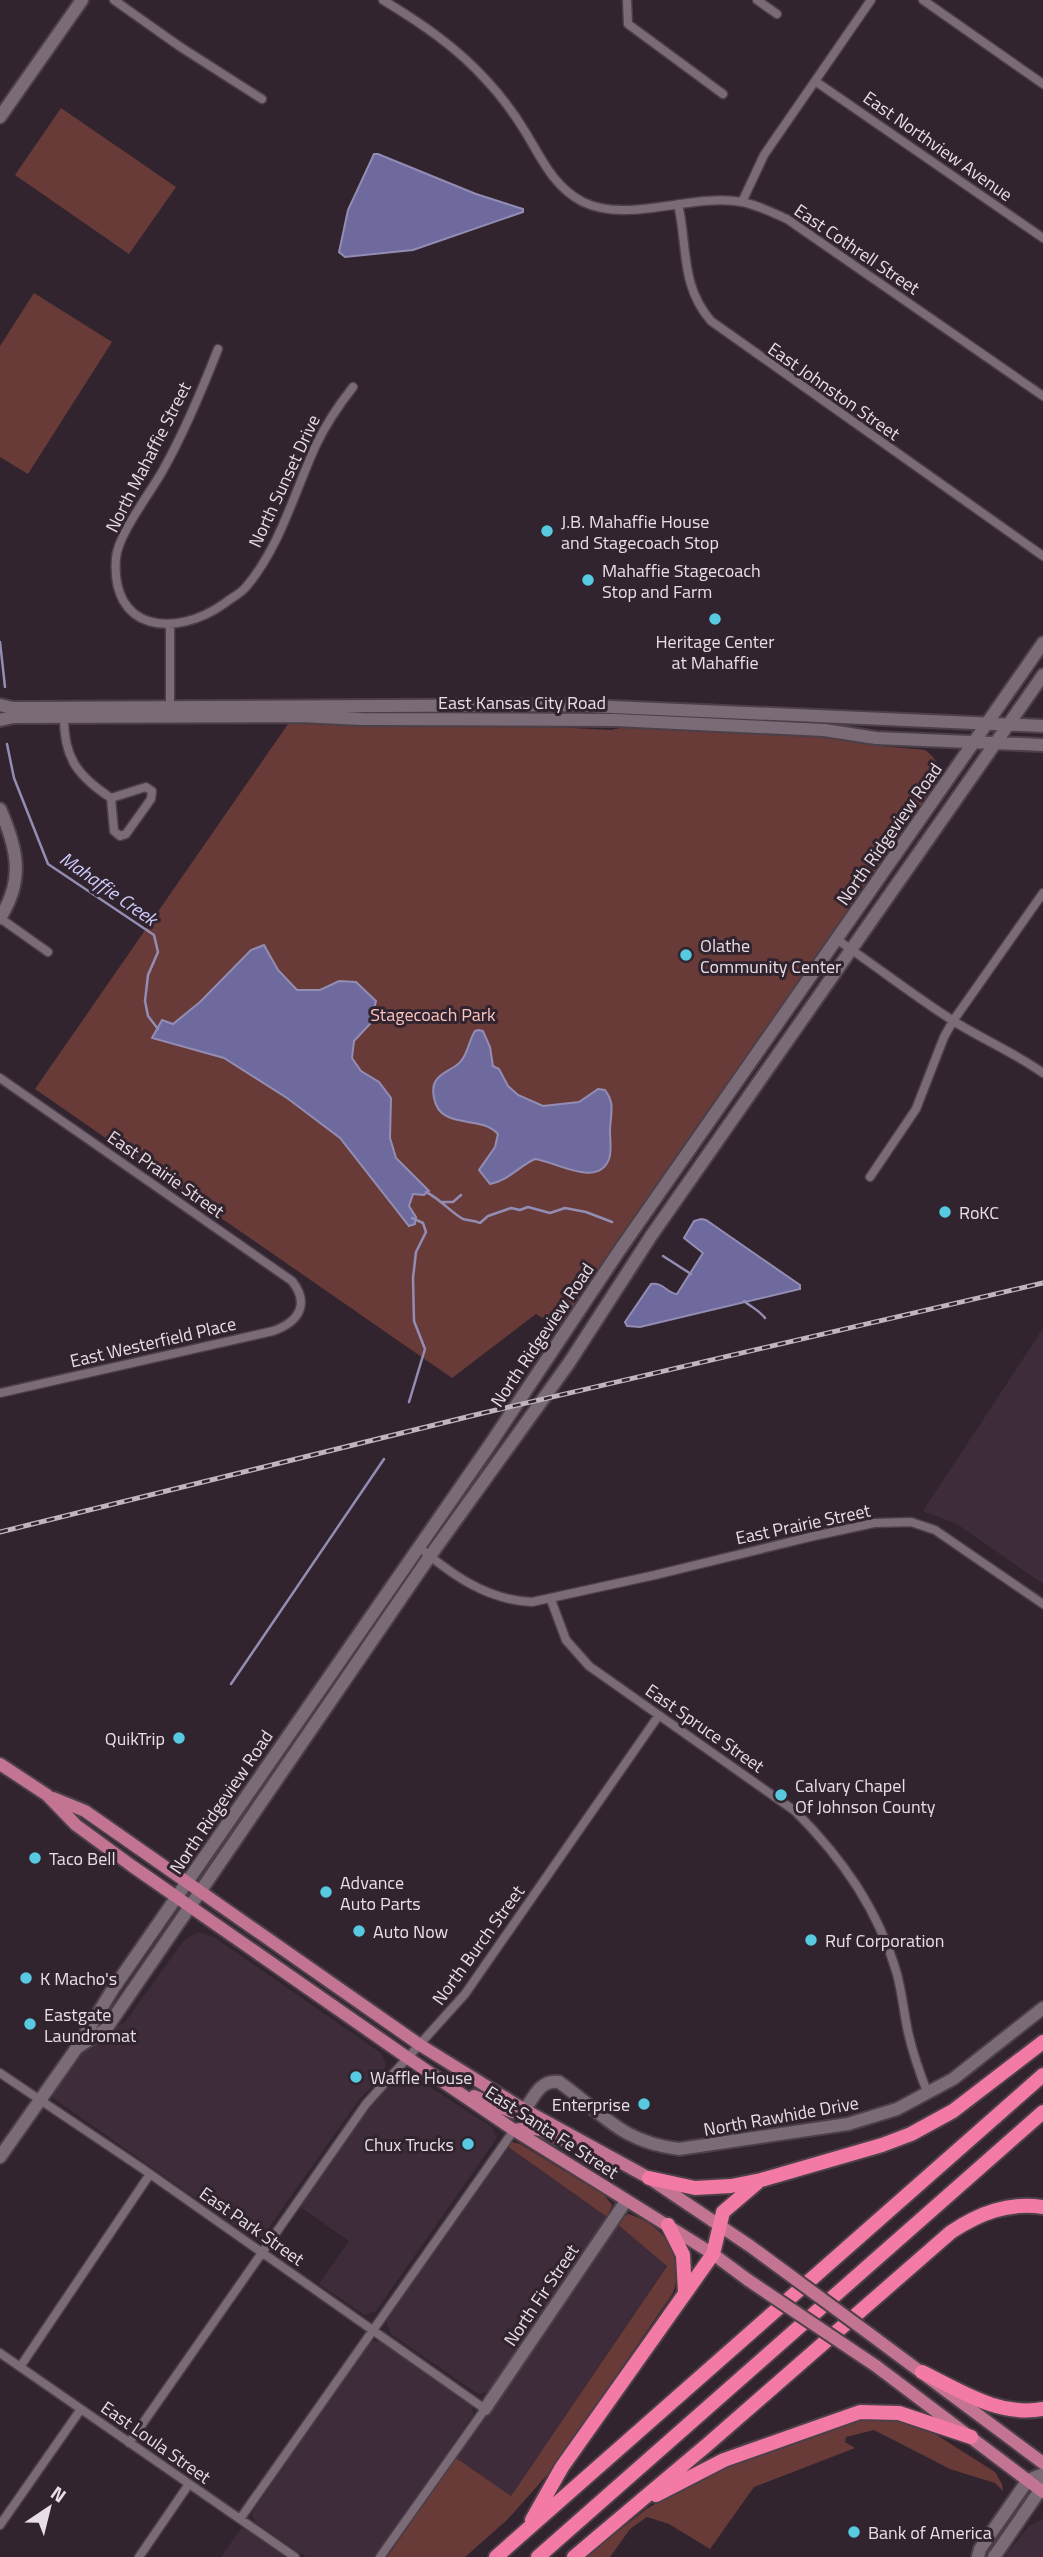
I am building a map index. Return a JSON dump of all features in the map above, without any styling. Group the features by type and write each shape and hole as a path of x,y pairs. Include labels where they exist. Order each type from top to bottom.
{"highway":[{"path":"649,2178 709,2189 761,2180 882,2145 930,2125 978,2093 1043,2042"},
{"path":"496,2557 1043,2075"},
{"path":"538,2557 1043,2112"},
{"path":"525,2532 562,2467 713,2254 723,2212 761,2180"},
{"path":"574,2557 951,2232 980,2214 997,2208 1043,2207"},
{"path":"668,2225 685,2262 685,2294"},
{"path":"922,2372 999,2409 1025,2412 1043,2409"},
{"path":"639,2502 724,2460 860,2412 899,2413 971,2437"}],"main road":[{"path":"0,117 82,0"},
{"name":"North Ridgeview Road","path":"0,2157 544,1365 619,1251 1043,643"},
{"name":"North Ridgeview Road","path":"76,2049 106,2029 430,1556 569,1363 651,1236 1043,676"},
{"name":"East Kansas City Road","path":"0,705 64,712 170,712 568,705 1043,726"},
{"name":"East Kansas City Road","path":"0,720 64,712"},
{"name":"East Kansas City Road","path":"170,712 615,720 824,730 876,738 1043,745"},
{"path":"0,809 15,848 16,873 13,891 0,918"},
{"name":"East Santa Fe Street","path":"0,1764 47,1795 85,1811 420,2045 579,2141 649,2178 719,2224 1043,2463"},
{"name":"East Santa Fe Street","path":"47,1795 76,1825 191,1907 514,2130 713,2254 876,2366 1042,2489"},
{"name":"North Rawhide Drive","path":"525,2109 544,2084 559,2082 627,2135 653,2145 678,2149 848,2124 889,2112 953,2080 1043,2008"},
{"path":"461,2094 480,2098 512,2112 525,2109"},
{"path":"514,2130 528,2127 558,2139 579,2141"},
{"name":"North Fir Street","path":"485,2409 626,2201"},
{"path":"978,2557 980,2549 1028,2480 1043,2474"},
{"path":"994,2557 1042,2489"}],"street":[{"path":"114,0 262,99"},
{"name":"East Cothrell Street","path":"383,0 425,26 460,53 488,82 513,114 551,176 573,196 604,208 624,209 708,201 742,202 787,219 1043,396"},
{"path":"626,0 628,24 723,94"},
{"path":"757,0 777,14"},
{"path":"742,202 764,155 871,0"},
{"path":"923,0 1043,84"},
{"name":"East Northview Avenue","path":"815,80 1043,238"},
{"name":"East Johnston Street","path":"678,204 688,282 697,303 711,321 1043,556"},
{"name":"North Mahaffie Street","path":"170,625 147,621 129,609 117,586 116,555 130,524 194,409 218,349"},
{"name":"North Sunset Drive","path":"170,625 193,621 218,608 244,589 267,555 332,414 353,387"},
{"path":"170,625 170,712"},
{"path":"64,712 65,741 74,765 87,781 111,798 114,831 120,836 127,834 151,799 152,791 146,787 111,798"},
{"path":"870,1177 916,1109 953,1021 1043,893"},
{"path":"0,918 48,952"},
{"path":"836,939 953,1021 999,1049 1025,1060 1043,1073"},
{"name":"East Prairie Street","path":"0,1078 292,1280 299,1290 302,1305"},
{"name":"East Westerfield Place","path":"0,1393 273,1331 289,1325 297,1317 302,1305"},
{"name":"East Prairie Street","path":"551,1600 814,1535 874,1523 911,1522 935,1530 1043,1604"},
{"path":"419,1547 482,1591 517,1601 551,1600"},
{"name":"East Spruce Street","path":"551,1600 566,1640 579,1657 795,1811 825,1840 869,1904 886,1943 897,1974 916,2062 928,2094"},
{"name":"North Burch Street","path":"129,2443 366,2104 465,1994 659,1715"},
{"name":"East Park Street","path":"0,2073 485,2409"},
{"path":"240,2519 514,2130"},
{"path":"20,2367 150,2175"},
{"name":"East Loula Street","path":"0,2353 295,2557"},
{"path":"0,2525 81,2409"},
{"path":"380,2557 485,2409"},
{"path":"139,2557 189,2484"}],"shaded area":[{"path":"374,154 476,194 523,209 523,212 413,250 345,257 339,252 348,210"},
{"path":"264,945 278,970 297,990 320,990 339,981 356,982 376,1001 370,1024 354,1041 352,1058 361,1071 379,1082 391,1098 390,1138 396,1158 429,1191 424,1195 413,1194 409,1206 416,1217 415,1224 409,1226 340,1138 287,1098 224,1058 152,1038 162,1020 173,1024 200,1002 251,950"},
{"path":"475,1031 483,1031 490,1047 493,1066 499,1069 508,1086 518,1095 543,1106 579,1102 598,1089 605,1090 612,1110 610,1153 603,1168 586,1173 535,1159 502,1180 490,1184 479,1170 495,1147 498,1134 491,1128 444,1115 433,1094 438,1078 461,1061"},
{"path":"701,1219 800,1285 800,1289 640,1327 627,1326 625,1322 651,1284 677,1294 703,1253 684,1238 694,1221"},
{"path":"1042,1330 1043,1584 957,1524 923,1511"},
{"path":"198,1932 214,1937 381,2053 386,2063 383,2075 358,2101 261,2239 251,2237 53,2098 53,2092 72,2061 95,2040 126,2021 184,1940"},
{"path":"404,2073 412,2075 492,2127 497,2138 376,2311 365,2315 319,2284 349,2241 299,2206 379,2095 397,2076"},
{"path":"507,2146 607,2217 491,2389 481,2394 391,2334 386,2322"},
{"path":"616,2223 667,2265 511,2496 456,2458"},
{"path":"373,2341 382,2342 469,2403 473,2415 375,2557 306,2557 256,2523 253,2511"},
{"path":"1043,2519 1043,2557 1004,2557 1029,2526"},
{"path":"242,2527 286,2557 221,2557"}],"green space":[{"path":"61,108 176,187 129,254 15,175"},
{"path":"34,293 112,342 28,474 0,457 0,346"},
{"name":"Stagecoach Park","path":"288,724 492,724 611,730 635,725 834,736 870,745 925,750 938,766 937,786 561,1330 536,1314 452,1378 35,1089"},
{"path":"512,2142 520,2144 604,2195 612,2205 607,2217 507,2146"},
{"path":"628,2214 652,2225 668,2243 676,2266 673,2293 548,2474 507,2520 465,2557 387,2557 456,2458 511,2496 667,2266 616,2223"},
{"path":"890,2416 924,2427 995,2472 1003,2491 995,2483 950,2469 874,2430 846,2437 845,2442 855,2448 754,2487 710,2549 669,2524 647,2517 630,2529 610,2557 585,2557 648,2508 713,2471 865,2417"}],"waterway":[{"name":"Mahaffie Creek","path":"0,642 5,687"},
{"name":"Mahaffie Creek","path":"7,744 14,778 48,864 154,935 158,952 148,975 145,1001 148,1016 158,1029"},
{"path":"426,1192 463,1219 480,1223 488,1216 511,1208 520,1210 528,1207 550,1213 565,1208 586,1212 612,1222"},
{"path":"443,1202 453,1202 461,1195"},
{"path":"409,1402 425,1349 414,1321 413,1278 416,1252 426,1232 423,1223 412,1218"},
{"path":"663,1256 691,1274"},
{"path":"744,1301 765,1318"},
{"path":"231,1684 384,1459"}],"railway":[{"path":"0,1532 479,1414 1043,1283"}],"place":[{"name":"J.B. Mahaffie House and Stagecoach Stop","path":"547,531"},
{"name":"Mahaffie Stagecoach Stop and Farm","path":"588,580"},
{"name":"Heritage Center at Mahaffie","path":"715,619"},
{"name":"Olathe Community Center","path":"686,955"},
{"name":"RoKC","path":"945,1212"},
{"name":"QuikTrip","path":"179,1738"},
{"name":"Calvary Chapel Of Johnson County","path":"781,1795"},
{"name":"Taco Bell","path":"35,1858"},
{"name":"Advance Auto Parts","path":"326,1892"},
{"name":"Auto Now","path":"359,1931"},
{"name":"Ruf Corporation","path":"811,1940"},
{"name":"K Macho's","path":"26,1978"},
{"name":"Eastgate Laundromat","path":"30,2024"},
{"name":"Waffle House","path":"356,2077"},
{"name":"Enterprise","path":"644,2104"},
{"name":"Chux Trucks","path":"468,2144"},
{"name":"Bank of America","path":"854,2532"}]}
